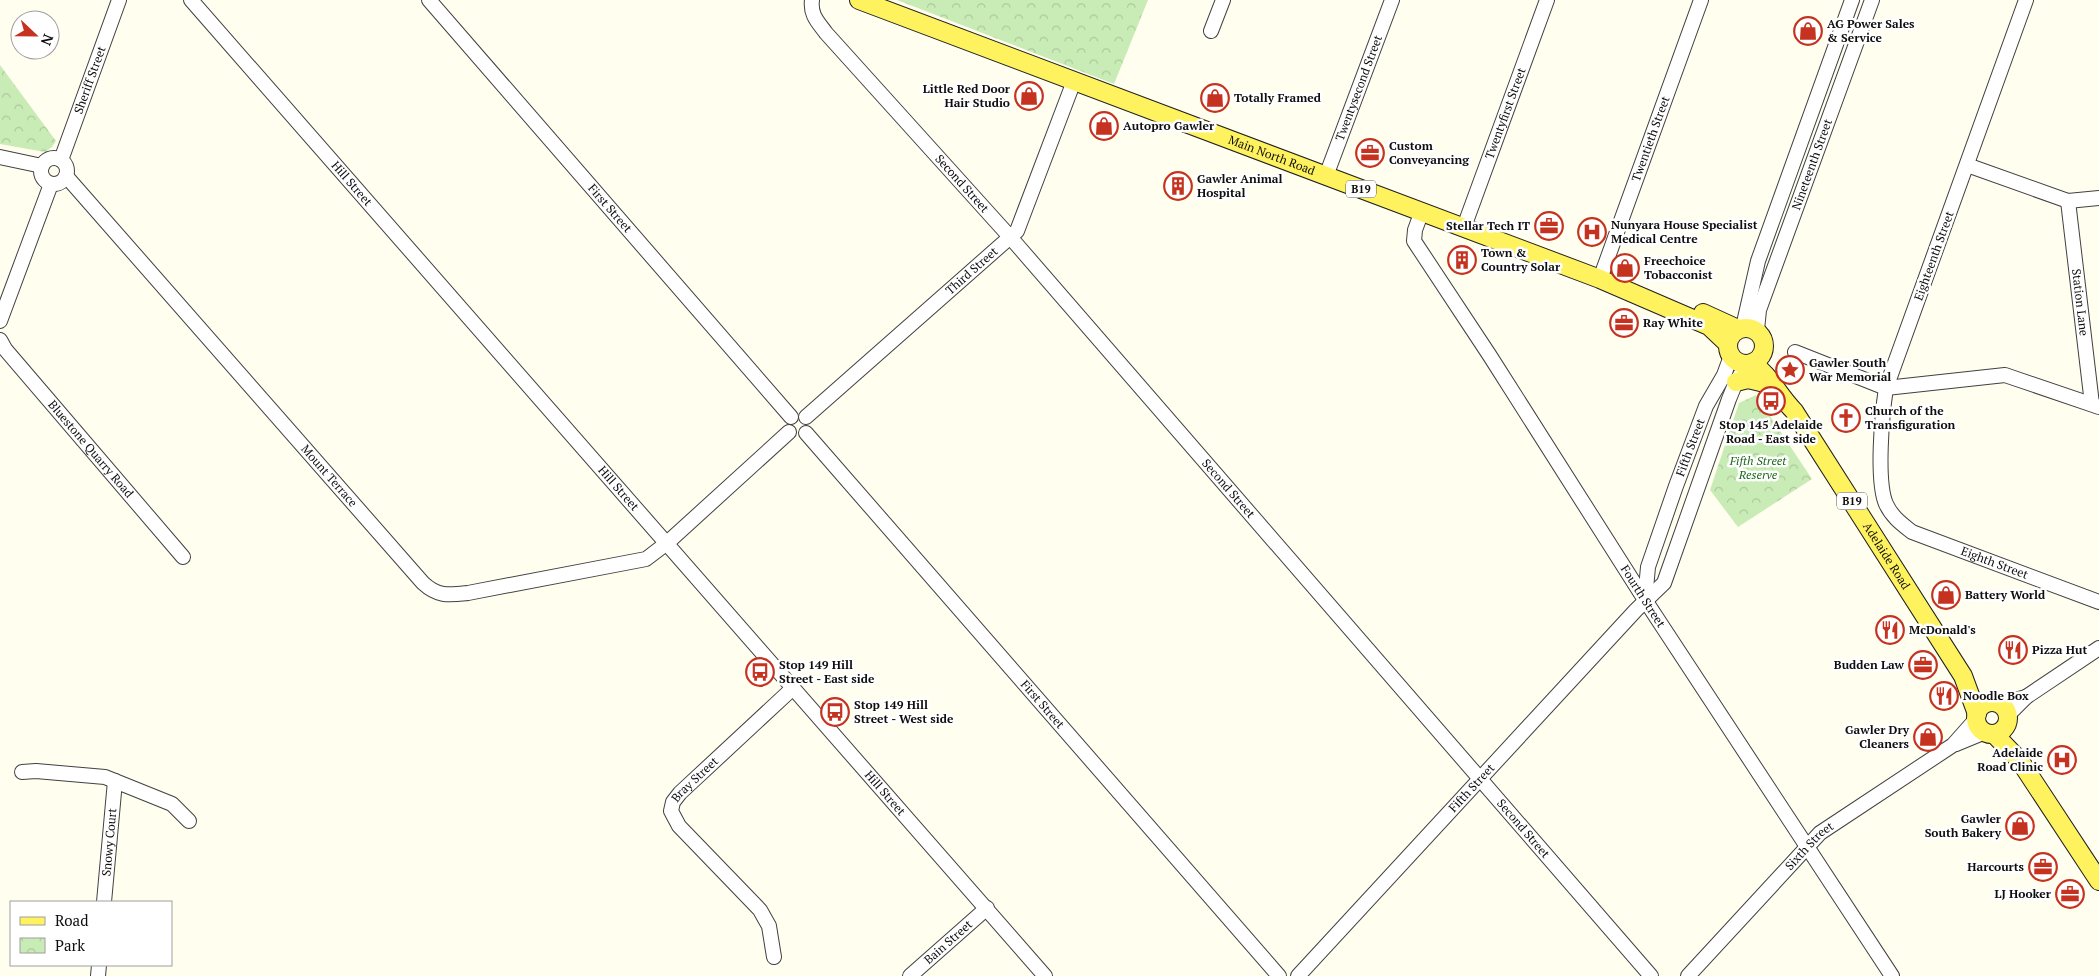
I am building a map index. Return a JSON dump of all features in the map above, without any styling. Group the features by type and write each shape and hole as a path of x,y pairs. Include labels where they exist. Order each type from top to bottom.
{"main road":[{"name":"Main North Road","path":"859,0 1600,279"},
{"name":"B19","path":"1600,279 1746,329 1764,340 1744,356"},
{"name":"Adelaide Road","path":"1600,279 1709,326 1764,372 1780,397 1794,410"},
{"path":"1744,356 1731,335 1746,329"},
{"name":"Adelaide Road","path":"1744,356 1786,389 1794,410 1963,676 2099,881"},
{"path":"1736,382 1748,379 1773,385"}],"street":[{"name":"Sheriff Street","path":"61,160 119,0"},
{"name":"Hill Street","path":"192,0 1045,976"},
{"name":"First Street","path":"429,0 791,417"},
{"name":"Second Street","path":"812,0 811,8 813,15 826,33 1011,238 1651,976"},
{"path":"1212,31 1223,0"},
{"name":"Twentysecond Street","path":"1326,176 1392,0"},
{"name":"Twentyfirst Street","path":"1464,227 1547,0"},
{"name":"Twentieth Street","path":"1600,279 1701,0"},
{"name":"Nineteenth Street","path":"1746,329 1758,261 1852,0"},
{"name":"Nineteenth Street","path":"1746,329 1759,310 1872,0"},
{"name":"Eighteenth Street","path":"1894,517 1885,502 1881,476 1882,410 1886,388 2026,0"},
{"name":"Third Street","path":"806,417 1017,231 1074,81"},
{"path":"0,157 42,166"},
{"path":"50,159 61,160 66,167 66,176 60,183 51,184 43,178 42,166 50,159"},
{"path":"1967,165 2068,201 2099,198"},
{"name":"Mount Terrace","path":"66,176 424,583 436,593 444,595 468,592 646,559 667,543"},
{"path":"0,321 51,184"},
{"name":"Station Lane","path":"2068,201 2096,406"},
{"name":"Fourth Street","path":"1422,211 1415,230 1414,241 1490,356 1645,600 1892,976"},
{"name":"Bluestone Quarry Road","path":"0,340 5,349 183,557"},
{"path":"1795,352 1886,388 2005,375 2096,406"},
{"name":"Fifth Street","path":"1645,600 1648,567 1706,406 1724,375 1744,356"},
{"name":"Fifth Street","path":"1298,976 1645,600 1664,584 1744,356"},
{"path":"798,414 806,417 809,424 806,433 798,436 789,432 787,426 791,417 798,414"},
{"path":"667,543 789,432"},
{"name":"First Street","path":"806,433 1278,976"},
{"name":"Eighth Street","path":"1894,517 1912,532 2099,602"},
{"path":"1992,718 2099,648"},
{"name":"Bray Street","path":"774,957 768,926 760,910 679,826 670,811 673,802 680,793 793,688"},
{"name":"Sixth Street","path":"1688,976 1820,833 1992,718"},
{"path":"22,772 36,771 105,777 172,804 189,821"},
{"name":"Snowy Court","path":"104,901 115,781"},
{"name":"Bain Street","path":"910,976 987,908"}],"green space":[{"path":"897,0 1148,0 1114,84"},
{"path":"0,65 56,141 45,152 0,144"},
{"name":"Fifth Street Reserve","path":"1756,395 1812,479 1738,527 1710,490 1739,403"}],"place":[{"name":"AG Power Sales & Service","path":"1808,31"},
{"name":"Little Red Door Hair Studio","path":"1029,96"},
{"name":"Totally Framed","path":"1215,98"},
{"name":"Autopro Gawler","path":"1104,126"},
{"name":"Custom Conveyancing","path":"1370,153"},
{"name":"Gawler Animal Hospital","path":"1178,186"},
{"name":"Stellar Tech IT","path":"1549,226"},
{"name":"Nunyara House Specialist Medical Centre","path":"1592,232"},
{"name":"Town & Country Solar","path":"1462,260"},
{"name":"Freechoice Tobacconist","path":"1625,268"},
{"name":"Ray White","path":"1624,323"},
{"name":"Gawler South War Memorial","path":"1790,370"},
{"name":"Stop 145 Adelaide Road - East side","path":"1771,401"},
{"name":"Church of the Transfiguration","path":"1846,418"},
{"name":"Battery World","path":"1946,595"},
{"name":"McDonald's","path":"1890,630"},
{"name":"Pizza Hut","path":"2013,650"},
{"name":"Budden Law","path":"1923,665"},
{"name":"Stop 149 Hill Street - East side","path":"760,672"},
{"name":"Noodle Box","path":"1944,696"},
{"name":"Stop 149 Hill Street - West side","path":"835,712"},
{"name":"Gawler Dry Cleaners","path":"1928,737"},
{"name":"Adelaide Road Clinic","path":"2062,760"},
{"name":"Gawler South Bakery","path":"2020,826"},
{"name":"Harcourts","path":"2043,867"},
{"name":"LJ Hooker","path":"2070,894"}]}
